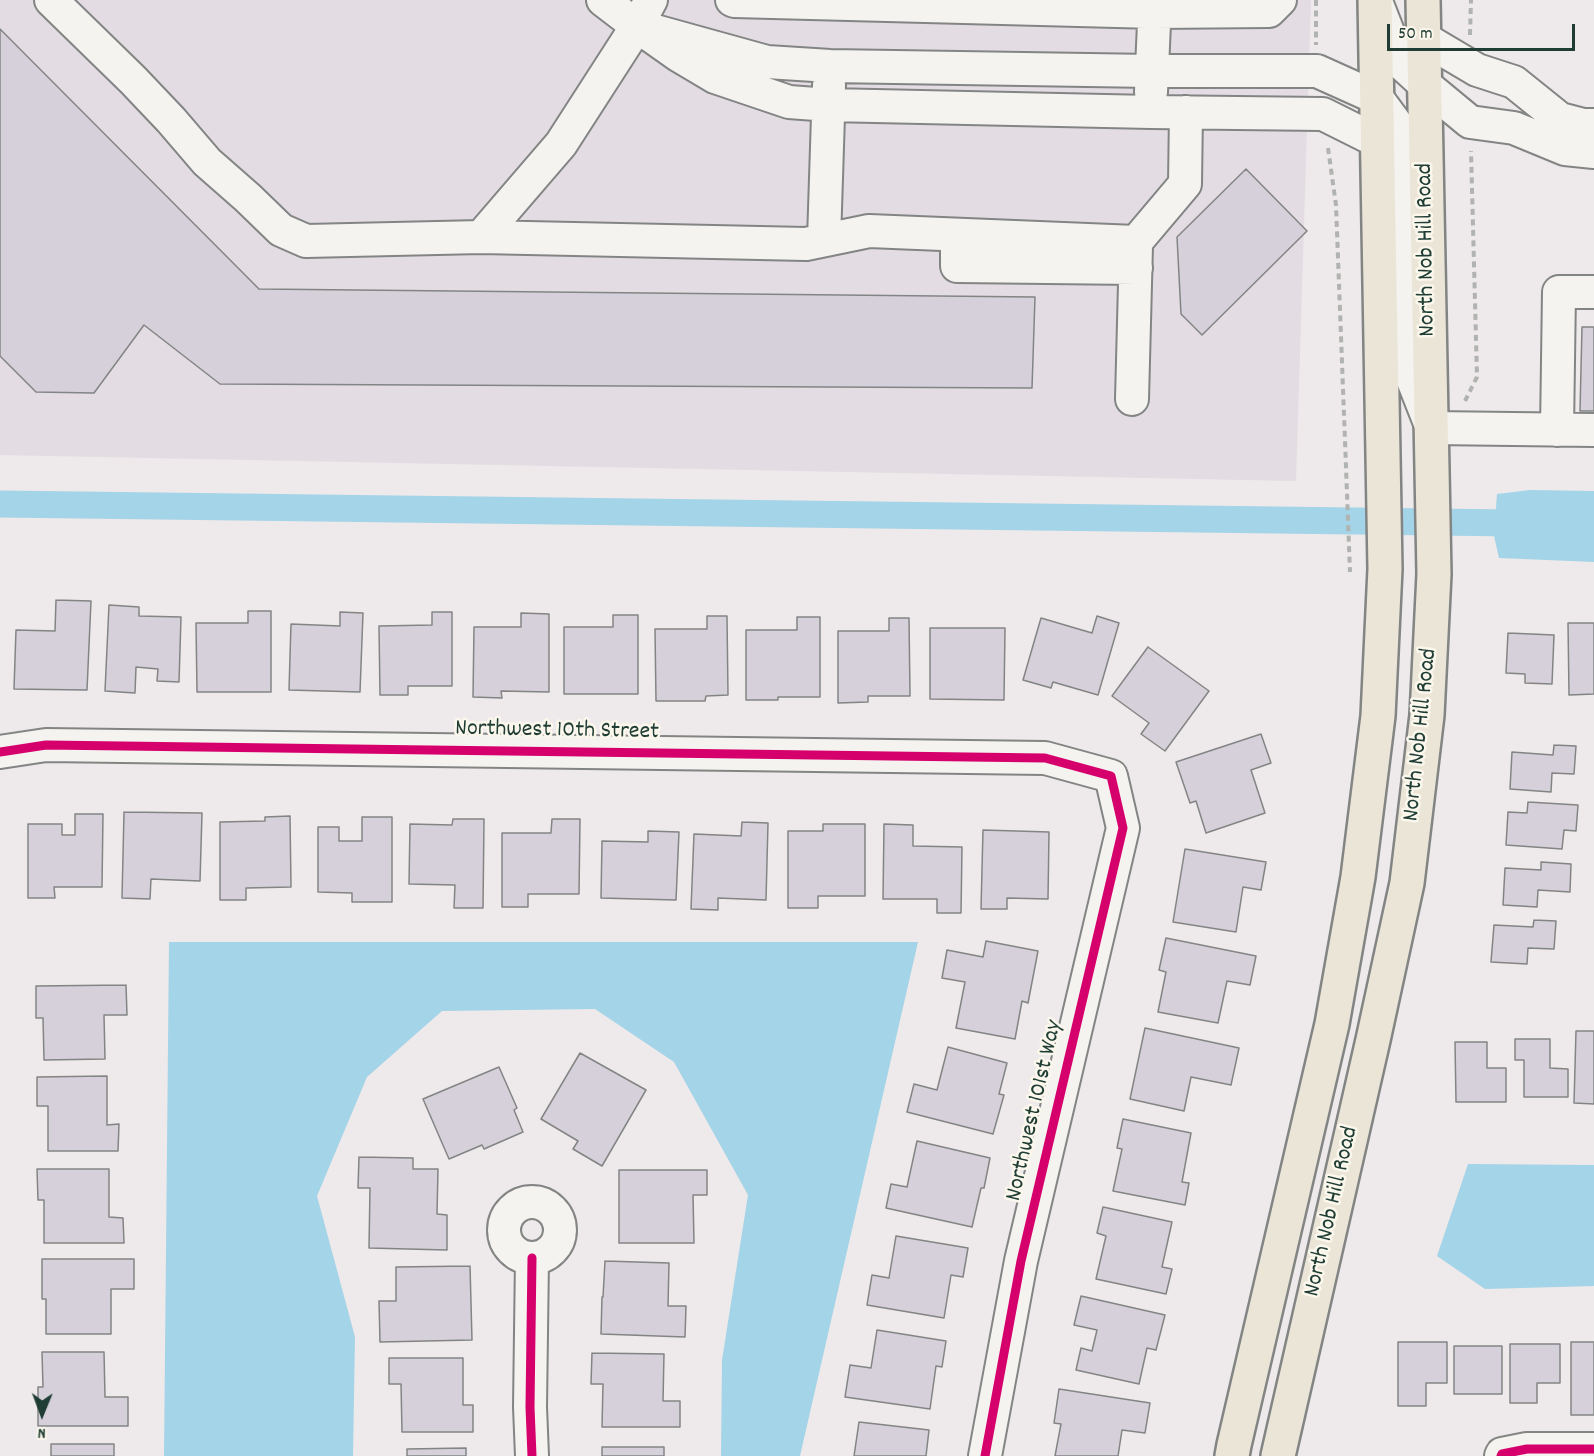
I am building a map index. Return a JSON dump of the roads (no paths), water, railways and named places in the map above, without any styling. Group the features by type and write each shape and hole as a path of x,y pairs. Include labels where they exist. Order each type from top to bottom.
{"main road":[{"name":"North Nob Hill Road","path":"1232,1456 1332,1024 1358,877 1378,716 1385,569 1375,0"},
{"name":"North Nob Hill Road","path":"1278,1456 1407,883 1427,715 1434,574 1434,488 1423,0"}],"street":[{"path":"51,0 133,80 207,162 281,230 306,242 481,237 806,244 869,231 957,235 1136,255"},
{"path":"603,0 644,13 766,62 830,66 1317,71 1377,98 1408,140 1411,375 1432,428 1594,430"},
{"path":"732,0 1275,6"},
{"path":"1375,0 1402,64 1470,122 1514,128 1565,149 1594,152"},
{"path":"1151,112 1155,6"},
{"path":"481,237 561,144 644,13"},
{"path":"644,13 678,55 715,77 789,102 829,105 1323,114 1377,141"},
{"path":"1423,38 1470,67 1514,82 1560,119 1583,125 1594,125"},
{"path":"824,240 830,66"},
{"path":"1132,399 1136,255 1185,184 1186,112"},
{"path":"1557,430 1560,292 1594,292"},
{"name":"Northwest 10th Street","path":"0,752 46,745 1045,758 1111,776"},
{"name":"Northwest 101st Way","path":"985,1456 1021,1261 1123,828 1111,776"},
{"path":"532,1258 530,1407 532,1456"},
{"path":"1502,1455 1527,1449 1594,1449"}],"water":[{"path":"1530,490 1594,491 1594,562 1499,558 1494,536 1497,494"},
{"path":"169,942 918,942 800,1456 721,1456 722,1360 748,1195 674,1062 595,1009 442,1011 367,1077 317,1196 355,1337 353,1456 164,1456"},
{"path":"1468,1164 1594,1165 1594,1286 1485,1289 1437,1256"}],"waterway":[{"path":"0,504 1594,524"}]}
